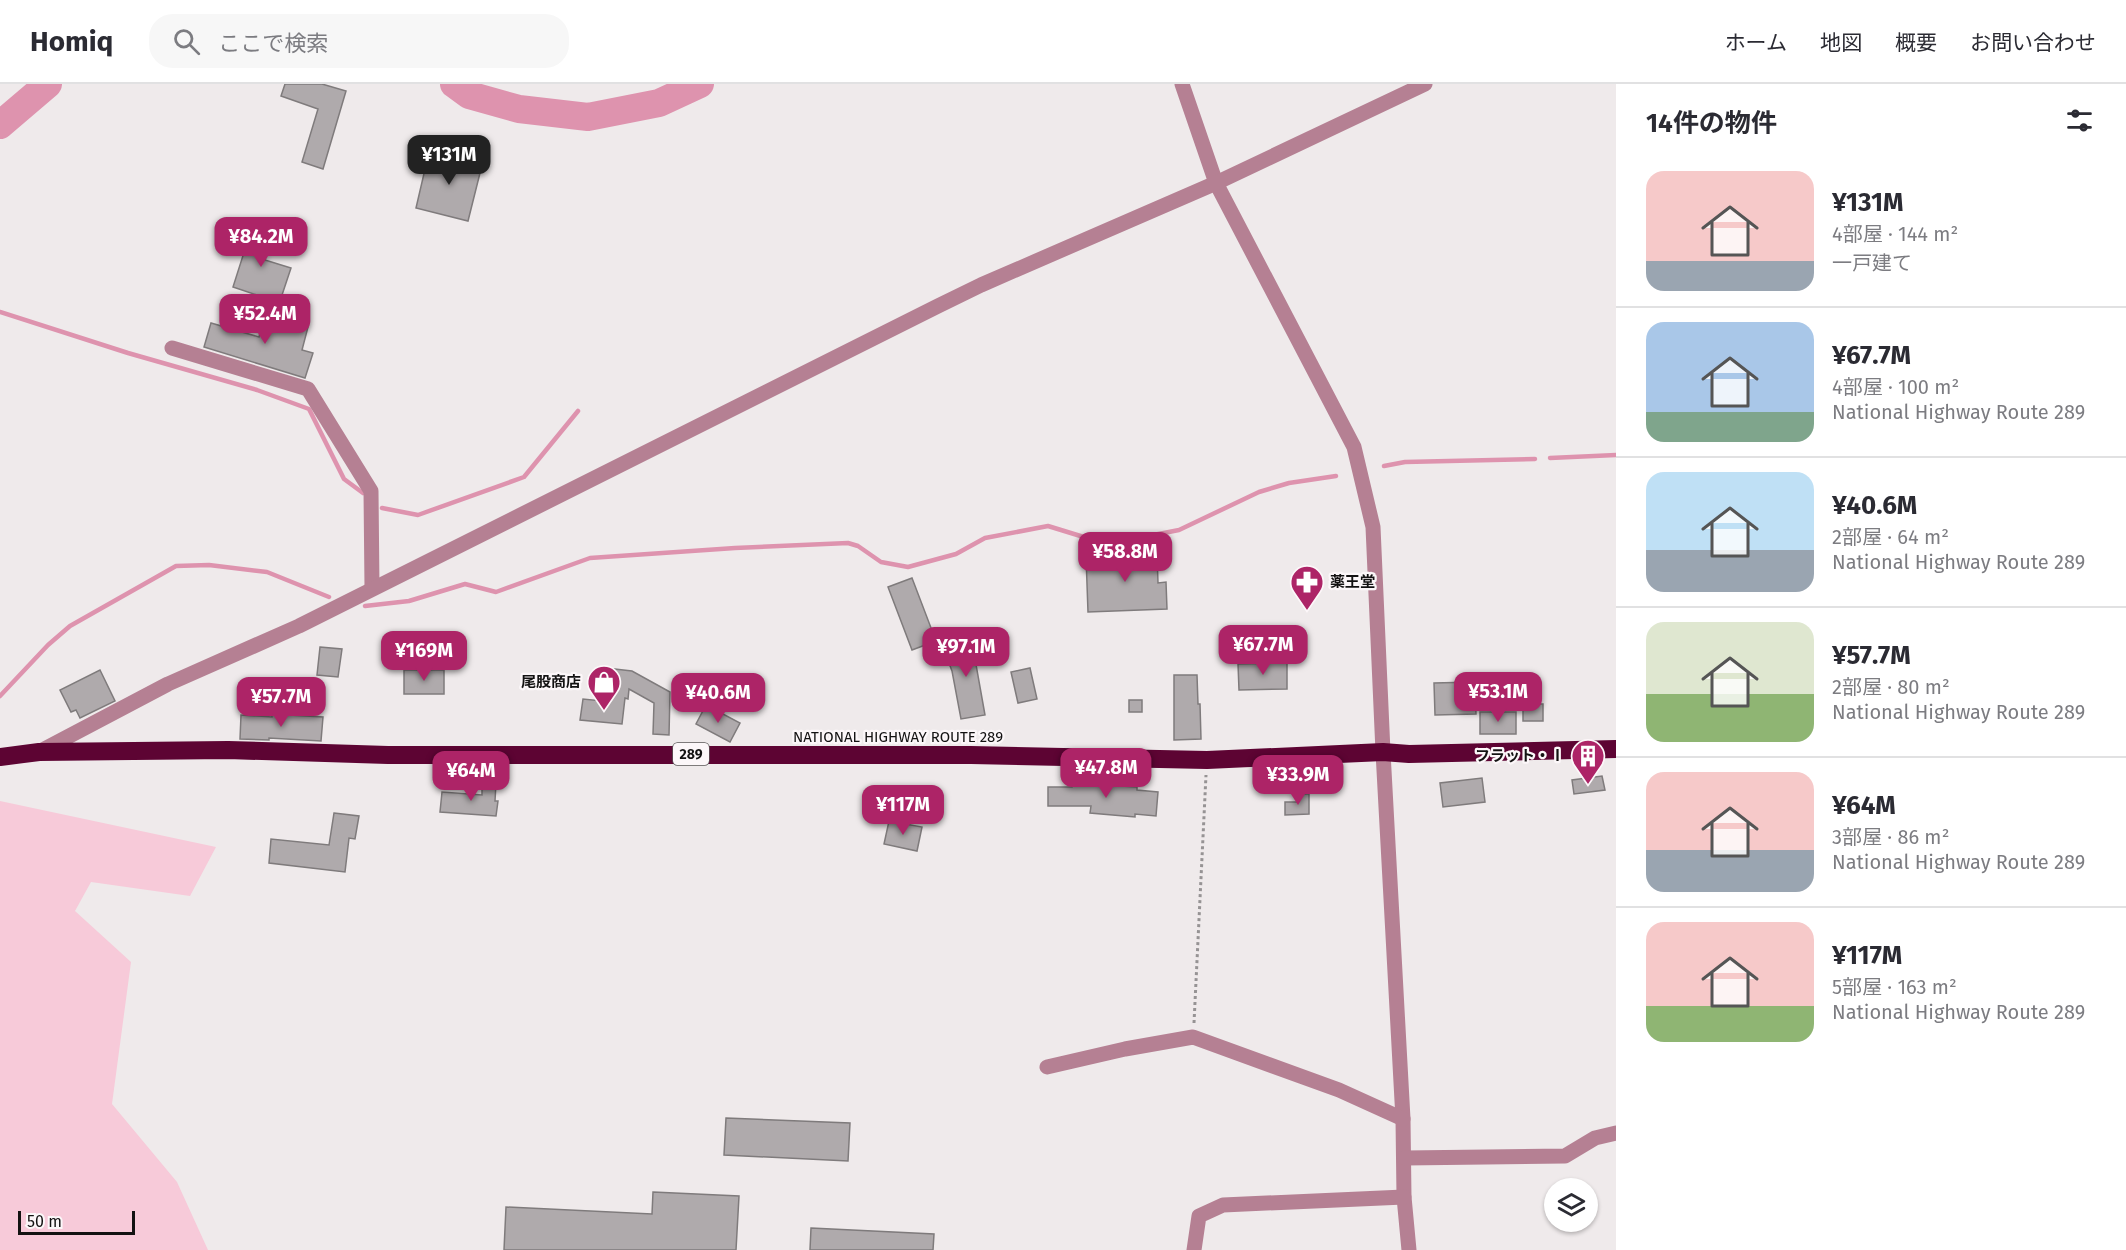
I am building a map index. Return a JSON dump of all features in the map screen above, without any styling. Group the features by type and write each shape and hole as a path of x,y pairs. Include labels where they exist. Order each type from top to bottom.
{"highway":[{"name":"NATIONAL HIGHWAY ROUTE 289","path":"0,757 39,752 228,750 388,755 876,754 1207,760 1383,752 1409,754 1616,749"}],"street":[{"path":"1182,84 1216,183 1354,447 1373,527 1405,1158 1404,1197 1409,1250"},
{"path":"39,752 168,684 299,626 372,587 955,297 1216,183 1425,84"},
{"path":"172,348 308,389 371,491 372,587"},
{"path":"1047,1067 1125,1049 1193,1037 1339,1090 1403,1119"},
{"path":"1405,1158 1564,1156 1595,1138 1616,1133"},
{"path":"1194,1250 1199,1216 1223,1204 1404,1197"}],"path":[{"path":"1193,1037 1207,760"}],"shaded area":[{"path":"0,801 216,847 190,896 91,882 75,911 131,962 112,1104 177,1182 208,1250 0,1250"}],"building":[{"path":"285,84 322,84 346,91 323,169 302,162 318,109 281,96"},
{"path":"429,152 482,165 468,221 416,208"},
{"path":"254,221 275,227 265,260 291,268 278,307 259,301 260,296 233,287"},
{"path":"264,316 308,327 302,350 313,353 305,378 204,347 211,323 259,337"},
{"path":"1157,553 1158,583 1166,582 1167,609 1088,612 1086,556"},
{"path":"912,578 936,641 912,650 888,587"},
{"path":"972,637 980,657 975,659 985,715 961,719 952,671 943,648"},
{"path":"320,647 342,649 338,677 317,675"},
{"path":"1287,663 1287,689 1239,690 1238,664"},
{"path":"606,668 632,671 670,692 669,735 653,734 654,703 629,689 628,699 625,698 622,724 580,720 583,699 602,701"},
{"path":"1030,668 1037,699 1018,703 1011,672"},
{"path":"100,670 115,701 80,718 76,710 71,712 60,690"},
{"path":"404,670 444,670 444,694 404,694"},
{"path":"1174,675 1197,675 1201,739 1174,740"},
{"path":"1475,682 1476,714 1435,715 1434,683"},
{"path":"1129,700 1142,700 1142,712 1129,712"},
{"path":"1523,704 1543,704 1543,721 1523,721"},
{"path":"706,705 740,723 730,742 696,724"},
{"path":"1480,712 1516,712 1516,734 1480,734"},
{"path":"272,714 323,717 321,741 240,739 241,715 272,717"},
{"name":"フラット・Ⅰ","path":"1602,776 1605,790 1574,794 1572,780"},
{"path":"1482,778 1485,802 1443,807 1440,783"},
{"path":"482,783 496,783 495,801 498,801 496,816 440,812 442,792 482,795"},
{"path":"1072,783 1137,787 1137,790 1158,792 1156,816 1135,814 1135,817 1090,813 1091,806 1048,806 1048,787 1072,787"},
{"path":"1297,794 1309,794 1309,814 1285,815 1285,802 1297,802"},
{"path":"334,813 359,816 355,839 349,838 345,872 269,863 271,839 329,845"},
{"path":"889,821 922,827 917,851 884,844"},
{"path":"726,1118 850,1123 848,1161 724,1155"},
{"path":"653,1192 739,1196 736,1250 504,1250 506,1207 652,1214"},
{"path":"811,1228 934,1234 933,1250 810,1250"}],"waterway":[{"path":"0,125 48,84"},
{"path":"454,84 469,95 519,109 588,117 659,103 700,84"},
{"path":"0,312 128,353 257,390 309,409 344,479 363,493"},
{"path":"382,508 418,515 524,477 578,411"},
{"path":"1550,458 1616,455"},
{"path":"1384,466 1405,462 1535,459"},
{"path":"365,606 409,601 465,584 496,592 590,558 848,543 858,546 881,562 908,567 956,554 985,538 1048,526 1087,538 1128,540 1179,530 1259,492 1289,483 1336,476"},
{"path":"0,696 48,645 70,626 176,566 209,565 267,572 329,597"}],"place":[{"name":"薬王堂","path":"1307,611"},
{"name":"尾股商店","path":"604,711"},
{"name":"フラット・Ⅰ","path":"1588,785"}]}
